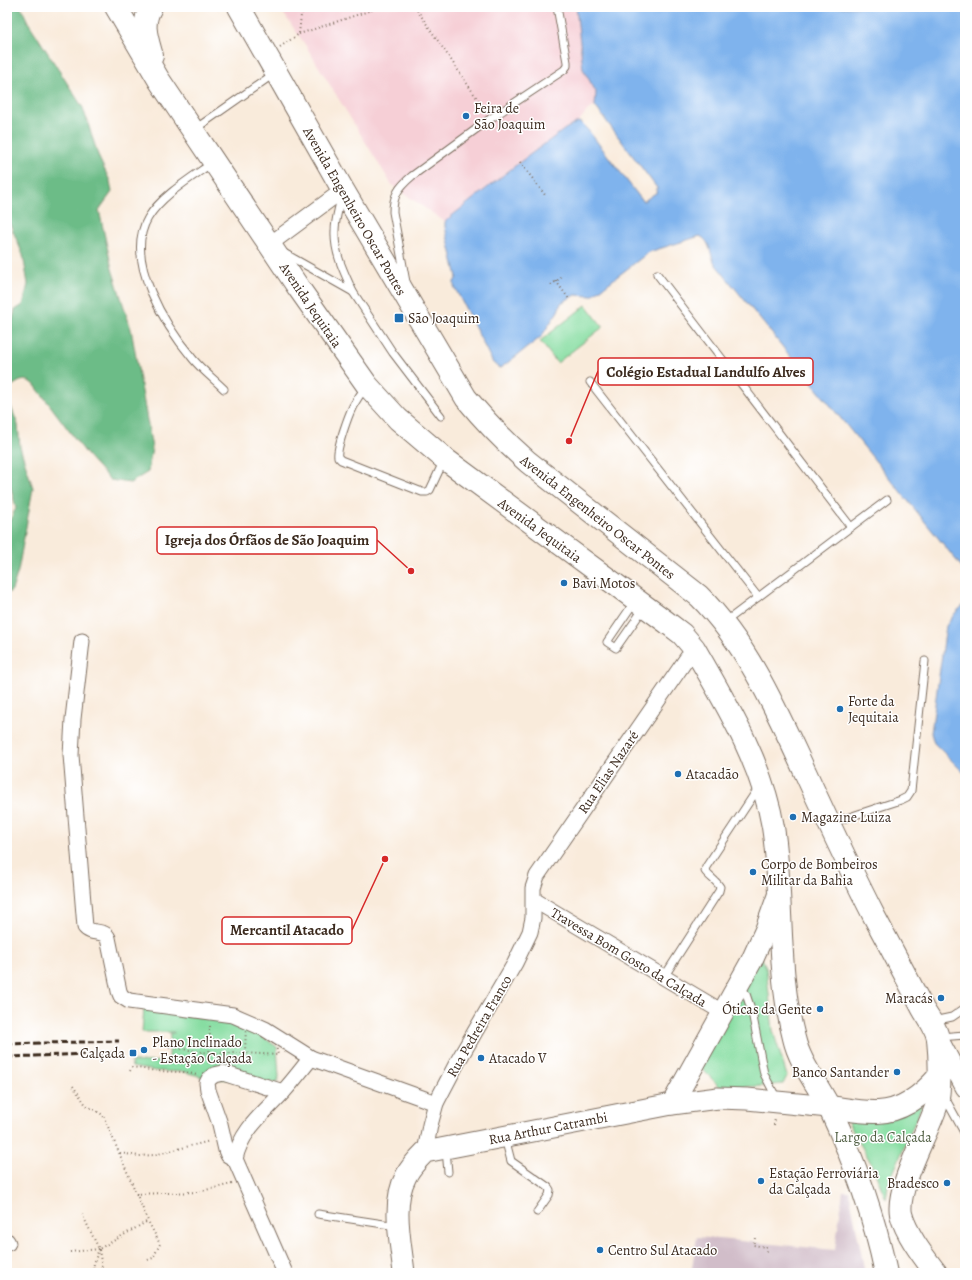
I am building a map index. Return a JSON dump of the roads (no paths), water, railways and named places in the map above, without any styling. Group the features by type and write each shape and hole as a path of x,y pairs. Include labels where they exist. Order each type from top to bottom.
{"main road":[{"name":"Avenida Jequitaia","path":"116,7 159,80 367,385 398,419 445,459 682,634 694,648 750,752 766,796 773,826 780,890 784,980 788,1015 794,1041 829,1107"},
{"path":"150,7 146,16 146,34 159,80"},
{"name":"Avenida Engenheiro Oscar Pontes","path":"238,9 466,398 510,447 699,596 723,623 761,681 780,717 829,824 874,916 934,1029"},
{"path":"672,1104 740,985 766,929 780,890"},
{"path":"934,1029 940,1082 936,1106 907,1178 901,1197 901,1213 916,1244 936,1273"},
{"path":"672,1104 718,1098 778,1102 878,1112 894,1109 909,1103 940,1082"},
{"name":"Rua Arthur Catrambi","path":"425,1152 672,1104"},
{"path":"829,1107 854,1165 872,1217 886,1273"},
{"path":"404,1273 398,1210 401,1192 405,1177 414,1163 425,1152"},
{"path":"915,1273 922,1273"}],"street":[{"path":"270,244 343,190"},
{"path":"82,641 73,719 71,755 85,927 89,930 107,935 119,990 125,999 129,1001 234,1015 259,1026 311,1058 436,1103"},
{"name":"Rua Elias Nazaré","path":"534,900 533,888 537,876 694,648"},
{"name":"Travessa Bom Gosto da Calçada","path":"534,900 724,1013"},
{"name":"Rua Pedreira Franco","path":"425,1152 436,1103 458,1061 525,945 533,918 534,900"},
{"path":"934,1029 964,1085"},
{"path":"235,1159 237,1149 250,1127 284,1092 311,1058"},
{"path":"284,1092 223,1074 214,1075 207,1083 228,1155 235,1159 285,1273"}],"lane":[{"path":"411,306 393,212 393,203 396,193 403,183 412,176 490,119 564,70 567,66 567,62 557,7"},
{"path":"193,130 270,64"},
{"path":"214,162 159,203 147,219 141,238 141,259 146,281 158,307 175,335 194,360 224,389"},
{"path":"343,190 335,231 340,264 353,292 393,353 441,416"},
{"path":"270,244 307,267 353,292"},
{"path":"656,274 851,527"},
{"path":"590,382 758,597"},
{"path":"367,385 348,417 338,450 338,457 341,460 422,492 427,492 430,490 445,459"},
{"path":"723,623 887,500"},
{"path":"641,603 616,648 607,642 641,603"},
{"path":"829,824 901,800 907,797 911,791 925,661"},
{"path":"664,977 720,887 718,883 707,874 705,871 706,867 761,784"},
{"path":"740,985 746,994 752,1012 764,1074 778,1102"},
{"path":"934,1029 965,1008"},
{"path":"934,1029 965,1035"},
{"path":"940,1082 965,1134"},
{"path":"505,1136 511,1161 548,1187 550,1190 537,1212"},
{"path":"445,1148 448,1172"},
{"path":"318,1214 399,1226"}],"water":[{"path":"576,7 965,7 965,571 716,265 707,242 700,236 649,252 592,296 575,295 561,303 558,311 541,337 502,367 499,368 493,363 454,286 454,282 457,277 445,222 520,162 565,129 578,122 588,130 641,199 644,201 657,192 657,188 595,106 596,92 583,69"},
{"path":"965,604 965,774 934,743 931,733 946,626 956,612"}],"railway":[{"path":"7,1044 119,1041"},
{"path":"7,1057 119,1053"}],"place":[{"name":"Feira de São Joaquim","path":"466,116"},
{"name":"São Joaquim","path":"399,318"},
{"name":"Colégio Estadual Landulfo Alves","path":"569,441"},
{"name":"Igreja dos Órfãos de São Joaquim","path":"411,571"},
{"name":"Bavi Motos","path":"564,583"},
{"name":"Forte da Jequitaia","path":"840,709"},
{"name":"Atacadão","path":"678,774"},
{"name":"Magazine Luiza","path":"793,817"},
{"name":"Mercantil Atacado","path":"385,859"},
{"name":"Corpo de Bombeiros Militar da Bahia","path":"753,872"},
{"name":"Maracás","path":"941,998"},
{"name":"Óticas da Gente","path":"820,1009"},
{"name":"Plano Inclinado - Estação Calçada","path":"144,1050"},
{"name":"Calçada","path":"133,1053"},
{"name":"Atacado V","path":"481,1058"},
{"name":"Banco Santander","path":"897,1072"},
{"name":"Estação Ferroviária da Calçada","path":"761,1181"},
{"name":"Bradesco","path":"947,1183"},
{"name":"Centro Sul Atacado","path":"600,1250"}],"park label":[{"name":"Largo da Calçada","path":"883,1137"}]}
